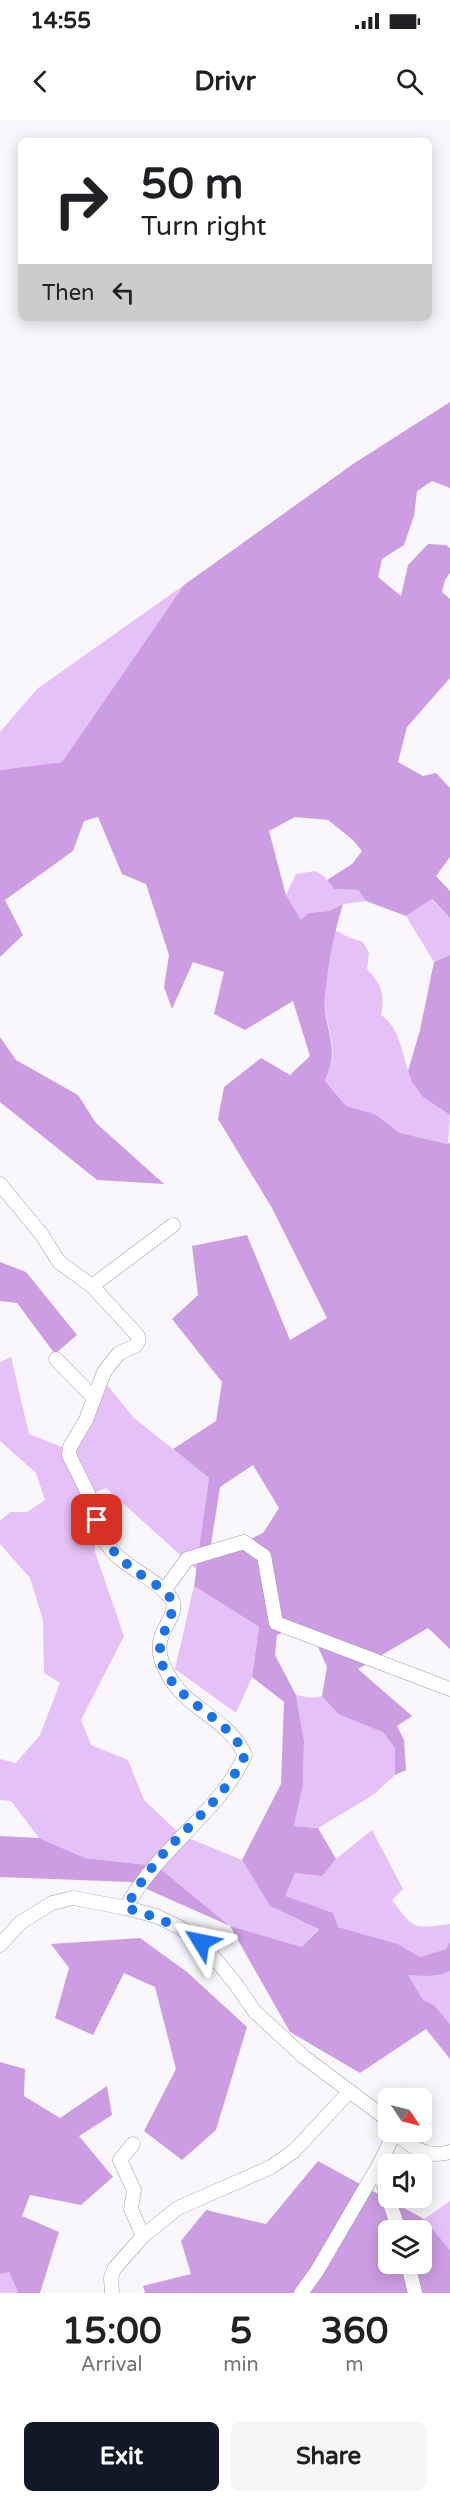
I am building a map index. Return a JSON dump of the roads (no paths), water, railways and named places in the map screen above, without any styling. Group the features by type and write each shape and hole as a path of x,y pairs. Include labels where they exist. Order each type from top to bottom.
{"street":[{"path":"0,1185 42,1235 59,1262 92,1286 138,1336 135,1346 119,1353 104,1372 86,1420 70,1448 69,1455 93,1504 102,1535 109,1548 164,1591 172,1600 174,1608 160,1639 161,1663 176,1687 238,1740 245,1755 236,1774 195,1823 162,1855 126,1908"},
{"path":"92,1286 173,1225"},
{"path":"56,1359 94,1398"},
{"path":"164,1591 187,1559 244,1542 264,1556 276,1623 450,1689"},
{"path":"0,1945 20,1923 52,1903 84,1899 156,1916 179,1927 201,1942 235,1983 255,2012 304,2057 378,2112"},
{"path":"112,2293 111,2278 114,2269 143,2236 178,2208 271,2167 294,2151 350,2091"},
{"path":"409,2142 426,2154 438,2155 450,2152"},
{"path":"133,2144 120,2160 134,2190 131,2209 143,2236"},
{"path":"301,2293 317,2271 378,2166"},
{"path":"410,2274 415,2293"}]}
